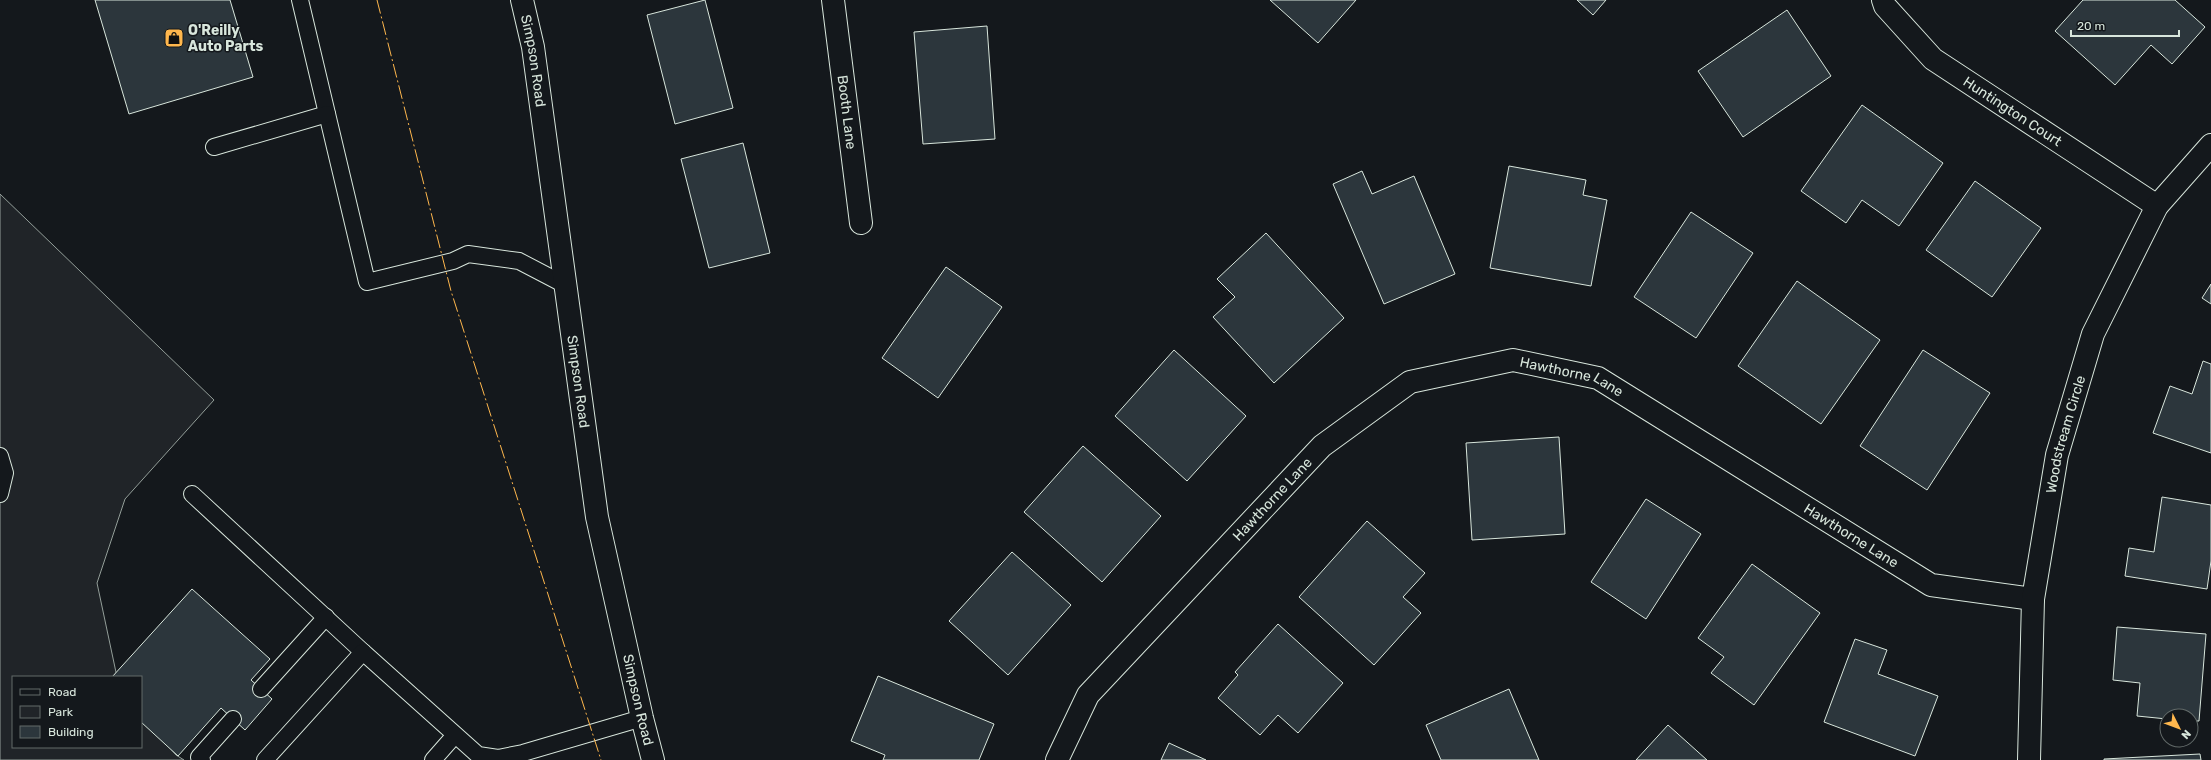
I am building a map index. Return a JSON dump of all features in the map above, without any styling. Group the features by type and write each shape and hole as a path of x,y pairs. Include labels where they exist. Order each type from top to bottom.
{"street":[{"name":"Simpson Road","path":"522,0 533,47 597,517 642,718 654,760"},
{"name":"Booth Lane","path":"833,0 861,223"},
{"name":"Huntington Court","path":"1883,0 1885,6 1933,59 2157,206"},
{"name":"Woodstream Circle","path":"2029,760 2033,599 2058,456 2094,334 2157,206 2211,145"},
{"name":"Hawthorne Lane","path":"1057,760 1088,695 1322,446 1410,382 1513,360 1598,378 1931,585 2033,599"}],"lane":[{"path":"300,0 367,282 453,261 468,254 519,261 565,285"},
{"path":"214,147 327,114"},
{"path":"0,456 5,473 0,494"},
{"path":"192,494 363,652 478,755 498,758 642,718"},
{"path":"261,689 326,617"},
{"path":"265,760 363,652"},
{"path":"202,760 199,757 233,719"},
{"path":"433,760 455,735"}],"green space":[{"path":"0,194 214,400 125,499 97,583 117,676 12,676 12,748 142,748 142,715 176,755 184,760 0,760"}],"building":[{"name":"O'Reilly Auto Parts","path":"95,0 230,0 253,77 129,114"},
{"path":"705,0 733,108 675,124 647,15"},
{"path":"1270,0 1356,0 1318,43"},
{"path":"1577,0 1606,0 1593,15"},
{"path":"2083,0 2175,0 2205,27 2172,64 2151,45 2115,85 2055,31"},
{"path":"1787,10 1831,76 1743,137 1698,71"},
{"path":"987,26 995,139 923,144 914,32"},
{"path":"1862,105 1943,163 1899,226 1862,200 1846,223 1801,191"},
{"path":"743,143 770,253 709,268 681,159"},
{"path":"1509,166 1586,180 1583,195 1607,200 1591,286 1490,268"},
{"path":"1362,171 1372,194 1414,176 1455,274 1384,304 1333,184"},
{"path":"1975,181 2041,228 1992,297 1926,250"},
{"path":"1691,212 1753,253 1696,338 1634,297"},
{"path":"1266,233 1344,318 1274,383 1213,317 1235,297 1217,279"},
{"path":"946,267 1002,307 938,398 882,358"},
{"path":"1797,281 1880,340 1821,424 1738,366"},
{"path":"2211,284 2211,304 2202,298"},
{"path":"1174,350 1246,416 1187,481 1115,416"},
{"path":"1923,350 1990,393 1927,490 1860,446"},
{"path":"2203,361 2211,364 2211,453 2153,433 2170,386 2192,394"},
{"path":"1559,437 1565,534 1472,540 1466,443"},
{"path":"1083,446 1161,516 1102,582 1024,512"},
{"path":"2162,497 2211,505 2211,561 2207,589 2125,576 2129,548 2154,552"},
{"path":"1646,499 1701,534 1646,619 1591,582"},
{"path":"1367,521 1425,573 1403,597 1421,613 1374,665 1299,597"},
{"path":"1012,552 1071,605 1008,675 949,621"},
{"path":"1752,564 1820,613 1754,705 1711,673 1724,657 1698,638"},
{"path":"192,589 270,659 251,680 272,699 245,730 221,708 178,756 142,723 142,676 113,676"},
{"path":"1278,624 1343,683 1298,733 1278,715 1260,735 1218,698 1238,675 1235,672"},
{"path":"2117,627 2206,634 2199,721 2199,708 2159,708 2159,718 2137,716 2140,683 2113,680"},
{"path":"1855,639 1887,650 1878,674 1938,696 1915,756 1824,722"},
{"path":"878,676 994,724 979,760 883,760 885,755 851,741"},
{"path":"1509,689 1539,760 1441,760 1426,725"},
{"path":"1668,725 1707,760 1636,760"},
{"path":"1169,743 1206,760 1161,760"},
{"path":"2200,754 2201,760 2104,760 2104,759"}],"power":[{"path":"377,0 451,291 601,760"}],"place":[{"name":"O'Reilly Auto Parts","path":"174,38"}]}
